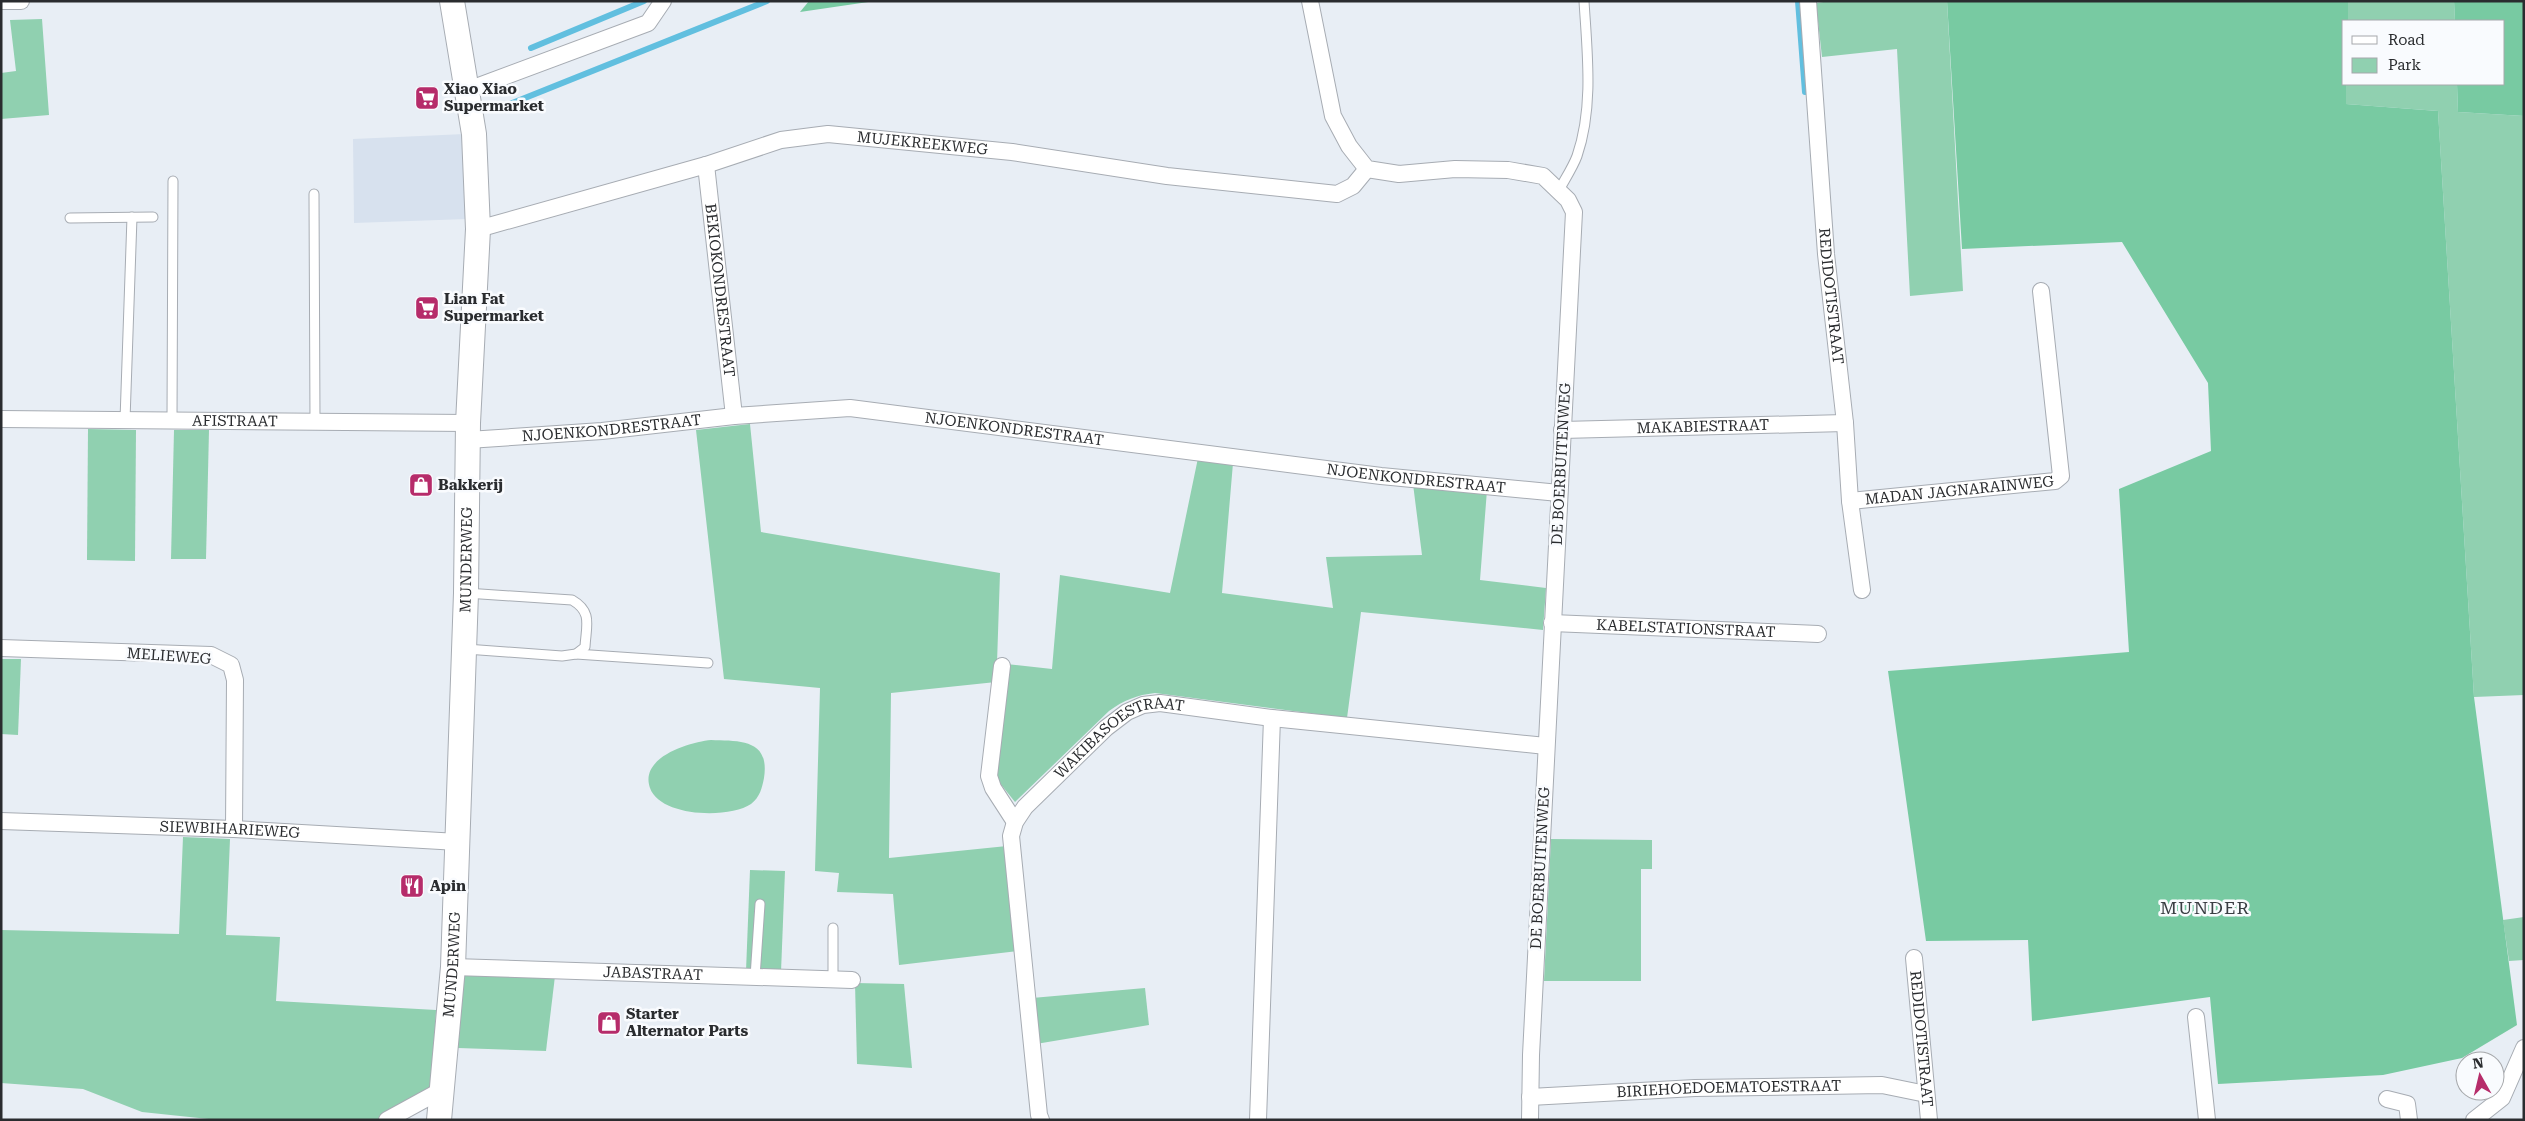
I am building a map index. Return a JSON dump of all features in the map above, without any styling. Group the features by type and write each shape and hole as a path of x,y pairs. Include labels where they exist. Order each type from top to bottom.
{"street":[{"path":"2,1 21,1"},
{"name":"MUNDERWEG","path":"439,1120 440,1090 453,967 466,593 468,431 478,229 474,134 452,1"},
{"path":"468,90 648,23 663,1"},
{"path":"1310,1 1333,116 1349,146 1366,169"},
{"name":"REDIDOTISTRAAT","path":"1808,1 1826,254 1845,423 1850,501 1862,590"},
{"name":"MUJEKREEKWEG","path":"478,229 706,166 781,140 828,134 1012,152 1167,176 1337,194 1353,186 1366,169"},
{"name":"BEKIOKONDRESTRAAT","path":"706,166 734,416"},
{"name":"DE BOERBUITENWEG","path":"1366,169 1399,174 1455,169 1508,170 1543,176 1559,190 1574,212 1546,746 1530,1120"},
{"name":"MADAN JAGNARAINWEG","path":"1850,501 2055,481 2061,476 2041,291"},
{"name":"NJOENKONDRESTRAAT","path":"468,431 602,431 734,416 850,408 1381,476 1559,492"},
{"name":"AFISTRAAT","path":"1,419 315,422 468,431"},
{"name":"MAKABIESTRAAT","path":"1562,430 1845,423"},
{"name":"KABELSTATIONSTRAAT","path":"1552,623 1818,634"},
{"name":"MELIEWEG","path":"1,648 211,656 231,665 235,680 234,829"},
{"path":"1002,666 989,776 993,788 1015,822"},
{"name":"WAKIBASOESTRAAT","path":"1041,1120 1011,836 1015,822 1025,807 1069,761 1127,712 1143,705 1160,702 1272,718 1546,746"},
{"path":"1258,1120 1272,718"},
{"name":"SIEWBIHARIEWEG","path":"1,821 234,829 458,842"},
{"name":"REDIDOTISTRAAT","path":"1914,958 1929,1120"},
{"name":"JABASTRAAT","path":"453,967 852,980"},
{"path":"2196,1016 2207,1120"},
{"path":"2474,1120 2502,1098 2524,1048"},
{"name":"BIRIEHOEDOEMATOESTRAAT","path":"1530,1097 1695,1088 1882,1086 1926,1094"},
{"path":"388,1120 440,1090"},
{"path":"2387,1099 2407,1104 2409,1120"}],"lane":[{"path":"1559,190 1577,156 1585,121 1588,78 1584,1"},
{"path":"172,420 173,181"},
{"path":"314,194 315,422"},
{"path":"125,420 132,217"},
{"path":"70,218 153,217"},
{"path":"466,593 572,600 580,605 587,614 585,647 576,654"},
{"path":"464,649 708,663"},
{"path":"755,977 760,904"},
{"path":"832,979 833,928"}],"shaded area":[{"path":"465,134 467,219 354,223 353,139"}],"green space":[{"path":"809,1 875,1 800,12"},
{"path":"1831,1 1947,1 1963,291 1910,296 1897,49 1822,57 1816,3"},
{"path":"1947,1 2348,1 2348,20 2342,20 2342,85 2346,85 2346,104 2438,111 2474,697 2517,1025 2474,1051 2455,1051 2455,1060 2383,1075 2218,1084 2210,997 2032,1021 2028,940 1926,941 1888,671 2129,652 2119,489 2211,451 2208,383 2122,242 1962,249"},
{"path":"2348,1 2454,1 2455,20 2348,20"},
{"path":"2454,1 2524,1 2524,116 2458,112 2457,85 2505,85 2505,20 2455,20"},
{"path":"42,19 49,115 1,119 1,73 16,71 10,20"},
{"path":"2346,85 2457,85 2458,112 2524,116 2524,695 2474,697 2438,111 2346,104"},
{"path":"750,424 761,532 1000,573 997,663 1052,669 1060,575 1170,593 1198,458 1233,463 1222,593 1333,608 1326,557 1422,555 1413,484 1487,490 1480,580 1546,588 1543,630 1361,612 1347,718 1155,693 1142,695 1125,701 1109,711 1015,802 991,772 996,682 891,693 889,858 1007,846 1018,951 899,965 893,894 837,892 839,873 815,871 820,688 724,679 696,430"},
{"path":"88,429 136,430 135,561 87,560"},
{"path":"174,430 209,430 206,559 171,559"},
{"path":"1,659 21,659 18,735 1,734"},
{"path":"711,740 742,742 758,749 765,765 764,778 757,798 751,804 741,809 712,813 681,810 667,805 656,798 650,788 649,777 652,768 659,760 668,753 680,748"},
{"path":"183,837 230,839 226,935 280,937 276,1001 436,1010 433,1087 386,1120 218,1120 142,1112 83,1089 1,1083 1,930 179,934"},
{"path":"1551,839 1652,840 1652,869 1641,869 1641,981 1544,981"},
{"path":"750,870 785,871 781,972 746,971"},
{"path":"2524,917 2524,960 2509,961 2503,920"},
{"path":"476,974 555,976 546,1051 458,1048 461,983 465,976"},
{"path":"855,983 904,984 912,1068 857,1064"},
{"path":"1145,988 1149,1025 1036,1044 1032,998"}],"waterway":[{"path":"531,48 644,1"},
{"path":"500,108 767,1"},
{"path":"1798,1 1805,92"}],"place":[{"name":"Xiao Xiao Supermarket","path":"427,98"},
{"name":"Lian Fat Supermarket","path":"427,308"},
{"name":"Bakkerij","path":"421,485"},
{"name":"Apin","path":"412,886"},
{"name":"Starter Alternator Parts","path":"609,1023"}],"district":[{"name":"MUNDER","path":"2205,907"}]}
